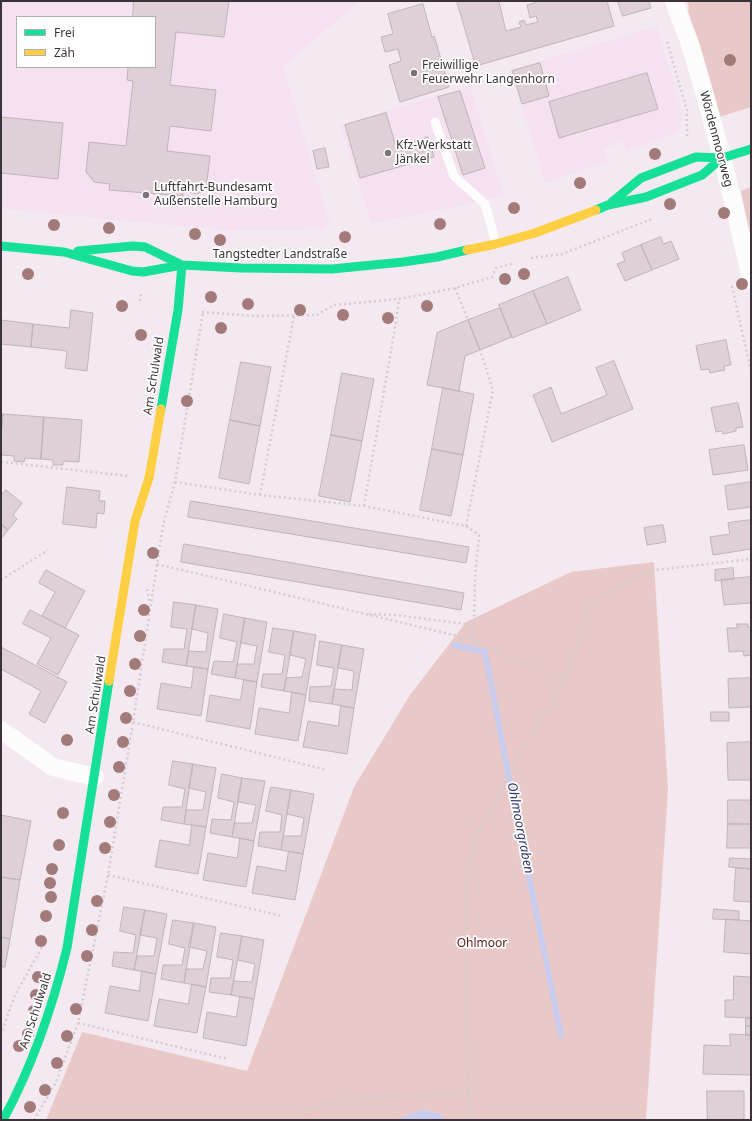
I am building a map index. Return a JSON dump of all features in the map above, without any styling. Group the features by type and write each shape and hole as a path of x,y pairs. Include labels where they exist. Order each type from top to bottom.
{"street":[{"name":"Wördenmoorweg","path":"674,1 690,45 722,158 751,280"},
{"name":"Tangstedter Landstraße","path":"608,205 641,178 696,157 722,158 751,149"},
{"name":"Tangstedter Landstraße","path":"1,246 64,252 132,271 143,272 182,265 303,269 338,268 403,262 496,244 535,233 608,205 646,196 702,175 722,158"},
{"name":"Tangstedter Landstraße","path":"64,252 133,246 145,247 182,265"},
{"name":"Am Schulwald","path":"3,1120 34,1056 48,1020 59,984 67,948 135,521 149,478 178,310 182,265"},
{"path":"1,730 53,767 95,777"}],"lane":[{"path":"435,122 454,176 484,204 496,244"}],"path":[{"path":"666,38 687,110 687,135"},
{"path":"455,288 468,320"},
{"path":"140,301 141,290"},
{"path":"364,506 392,349 399,299"},
{"path":"34,1120 56,1082 78,1024 108,875 163,525 175,482 203,312"},
{"path":"260,495 294,316"},
{"path":"466,526 493,390 480,350"},
{"path":"1,462 149,478"},
{"path":"175,482 260,495 364,506 466,526 479,535 475,578 474,625 470,639"},
{"path":"1,580 48,550"},
{"path":"471,1120 467,1052 465,891 475,839 513,766 565,679 588,608 614,587 655,570 751,560"},
{"path":"157,564 470,639 522,664 565,679"},
{"path":"364,614 395,615 474,625"},
{"path":"133,722 327,770"},
{"path":"108,875 282,916"},
{"path":"1,1035 14,997 42,947"},
{"path":"78,1024 228,1059"},
{"path":"302,1120 306,1108 344,1099 469,1093"}],"shaded area":[{"path":"1,1 359,1 283,67 330,224 321,229 228,230 1,208"},
{"path":"657,26 683,113 679,131 665,138 627,152 622,141 604,149 609,161 545,183 511,70"},
{"path":"470,86 504,196 371,223 340,125"}],"green space":[{"path":"687,1 751,1 751,107 719,117 688,11 689,7"},
{"path":"751,187 751,241 741,191"},
{"name":"Ohlmoor","path":"654,562 668,790 646,1120 444,1120 442,1115 423,1109 396,1120 46,1120 82,1032 247,1071 354,787 410,695 466,622 571,572"}],"water":[{"path":"423,1109 442,1115 444,1120 396,1120"}],"building":[{"path":"134,1 229,1 224,37 176,32 170,85 216,90 211,131 170,126 167,151 210,156 206,189 197,194 183,190 183,196 109,190 110,184 94,182 86,172 89,142 126,146 133,81 127,80 128,68 156,68 156,16 133,16"},
{"path":"457,1 502,1 499,2 506,31 521,27 519,22 524,20 526,25 538,22 536,16 530,18 527,5 535,3 534,1 607,1 614,26 476,66"},
{"path":"618,1 649,1 651,8 623,16"},
{"path":"423,4 432,37 434,36 449,87 400,102 389,65 401,61 398,49 385,52 381,37 393,34 388,14"},
{"path":"540,63 549,96 522,104 512,71"},
{"path":"647,73 658,109 559,138 549,102"},
{"path":"460,91 485,168 463,175 438,97"},
{"path":"386,113 396,146 428,137 434,157 360,178 345,125"},
{"path":"1,117 63,123 58,179 1,173"},
{"path":"325,148 329,167 317,169 313,151"},
{"path":"661,237 663,244 671,241 679,259 652,270 641,245"},
{"path":"641,245 652,270 625,281 617,264 625,261 622,253"},
{"path":"568,277 581,310 547,324 533,291"},
{"path":"533,291 547,324 512,338 499,305"},
{"path":"500,308 512,337 480,350 468,320"},
{"path":"71,310 93,313 87,371 65,368 67,351 31,347 33,324 69,328"},
{"path":"1,320 33,324 31,347 1,344"},
{"path":"468,320 480,350 465,356 459,391 427,385 437,333"},
{"path":"726,340 731,365 724,366 725,370 710,373 709,369 701,370 696,346"},
{"path":"614,361 633,409 552,442 533,395 551,387 561,414 607,395 596,368"},
{"path":"241,362 271,367 260,426 230,420"},
{"path":"342,373 374,379 362,441 331,435"},
{"path":"443,388 474,394 463,455 432,449"},
{"path":"738,403 743,427 736,428 736,431 723,434 722,431 716,432 711,408"},
{"path":"1,414 3,414 1,436"},
{"path":"3,414 44,417 41,459 25,458 24,462 14,461 14,456 1,455"},
{"path":"44,417 82,420 79,462 63,461 63,465 53,465 53,460 41,459"},
{"path":"230,420 260,426 249,484 219,478"},
{"path":"331,435 362,441 350,502 319,496"},
{"path":"744,445 748,470 713,475 709,450"},
{"path":"432,449 463,455 451,516 420,510"},
{"path":"751,482 751,507 728,510 725,486"},
{"path":"67,487 100,491 99,501 105,501 104,514 97,513 96,528 63,524"},
{"path":"6,490 22,503 13,515 17,519 8,530 1,524 1,496"},
{"path":"191,501 469,547 466,563 188,517"},
{"path":"751,520 751,549 713,555 710,537 730,534 728,523"},
{"path":"1,524 8,530 1,539"},
{"path":"663,525 666,542 647,545 644,528"},
{"path":"184,544 464,593 461,610 181,562"},
{"path":"733,568 734,579 715,581 715,570"},
{"path":"46,570 85,591 65,628 42,616 55,592 39,583"},
{"path":"751,577 751,603 724,605 721,580"},
{"path":"174,602 196,605 186,666 162,662 164,649 184,649 187,629 171,627"},
{"path":"196,605 218,609 208,669 186,666 189,651 206,652 208,633 192,629"},
{"path":"30,610 79,635 58,675 37,664 51,638 23,624"},
{"path":"224,614 245,618 235,678 211,674 214,661 233,662 237,642 220,638"},
{"path":"245,618 267,622 257,682 235,678 237,664 254,664 257,646 241,643"},
{"path":"737,624 748,624 748,627 751,627 751,655 744,656 743,651 729,652 727,628 737,628"},
{"path":"273,628 294,631 284,691 261,687 263,674 282,674 285,655 269,652"},
{"path":"294,631 316,635 306,695 284,691 286,678 302,677 306,659 290,655"},
{"path":"320,641 342,645 332,704 309,701 310,687 331,686 334,668 317,665"},
{"path":"342,645 364,649 354,708 332,704 334,689 352,690 354,671 338,668"},
{"path":"1,647 67,682 45,723 29,714 41,691 1,669"},
{"path":"194,667 208,669 201,716 157,709 161,683 191,688"},
{"path":"751,678 751,707 729,708 728,679"},
{"path":"244,680 257,682 250,729 206,721 210,695 240,700"},
{"path":"292,692 306,695 298,741 255,734 259,708 289,713"},
{"path":"341,706 354,708 347,754 303,747 308,721 338,726"},
{"path":"711,712 729,712 729,721 711,721"},
{"path":"751,742 751,780 728,780 727,743"},
{"path":"173,761 193,764 184,824 161,820 163,807 182,807 185,789 169,785"},
{"path":"193,764 216,768 206,827 184,824 186,810 203,810 206,792 189,788"},
{"path":"222,774 242,778 232,837 210,833 212,819 231,820 234,802 218,798"},
{"path":"242,778 265,781 254,841 232,837 235,823 252,823 256,805 238,802"},
{"path":"271,787 291,790 281,850 258,846 260,832 280,832 282,815 266,811"},
{"path":"291,790 314,794 303,854 281,850 283,836 301,836 304,818 287,814"},
{"path":"728,800 751,800 751,824 728,824"},
{"path":"1,815 31,821 20,880 1,877"},
{"path":"728,824 751,824 751,848 727,848"},
{"path":"192,825 206,827 198,874 155,867 160,840 189,845"},
{"path":"240,838 254,841 246,887 203,880 208,853 237,858"},
{"path":"289,851 303,854 295,900 252,893 257,866 285,871"},
{"path":"730,858 751,859 751,869 729,867"},
{"path":"736,868 751,869 751,902 734,901"},
{"path":"1,877 20,880 10,939 1,937"},
{"path":"124,907 145,910 134,970 112,966 114,952 133,953 136,935 120,931"},
{"path":"714,909 739,911 739,920 713,919"},
{"path":"145,910 167,914 156,974 134,970 137,956 154,956 157,938 140,935"},
{"path":"726,919 751,921 751,954 724,952"},
{"path":"173,920 194,923 184,983 161,979 163,965 182,965 185,948 169,944"},
{"path":"194,923 216,927 206,987 184,983 186,969 203,969 207,951 189,947"},
{"path":"221,933 242,936 231,995 209,992 211,978 230,978 233,960 217,957"},
{"path":"242,936 264,940 254,999 231,995 234,981 252,982 255,964 238,960"},
{"path":"1,937 10,939 5,967 1,967"},
{"path":"142,971 156,974 148,1021 105,1013 110,986 139,991"},
{"path":"734,976 751,977 751,1018 725,1017 725,1000 733,1000"},
{"path":"192,984 206,987 197,1033 154,1026 159,999 188,1004"},
{"path":"240,997 254,999 246,1046 203,1038 207,1012 236,1017"},
{"path":"746,1018 751,1018 751,1026 746,1026"},
{"path":"746,1026 751,1026 751,1035 746,1035"},
{"path":"730,1034 751,1035 751,1075 703,1074 704,1045 730,1046"},
{"path":"707,1091 744,1091 744,1120 702,1120 707,1119"}],"waterway":[{"name":"Ohlmoorgraben","path":"454,645 485,652 561,1035"}],"traffic: fast":[{"path":"612,202 641,178 696,157 722,158 751,149"},
{"path":"596,210 608,205 646,197 702,175 722,158"},
{"path":"1,246 64,252 132,271 143,272 182,265 241,268 332,269 403,262 437,257 467,250"},
{"path":"78,251 133,246 145,247 182,265"},
{"path":"161,409 178,310 182,265"},
{"path":"3,1120 24,1078 41,1036 55,993 67,948 109,681"}],"traffic: slow":[{"path":"467,250 496,244 535,233 596,210"},
{"path":"109,681 135,521 149,478 161,409"}],"place":[{"name":"Freiwillige Feuerwehr Langenhorn","path":"414,73"},
{"name":"Kfz-Werkstatt Jänkel","path":"388,153"},
{"name":"Luftfahrt-Bundesamt Außenstelle Hamburg","path":"146,195"}]}
